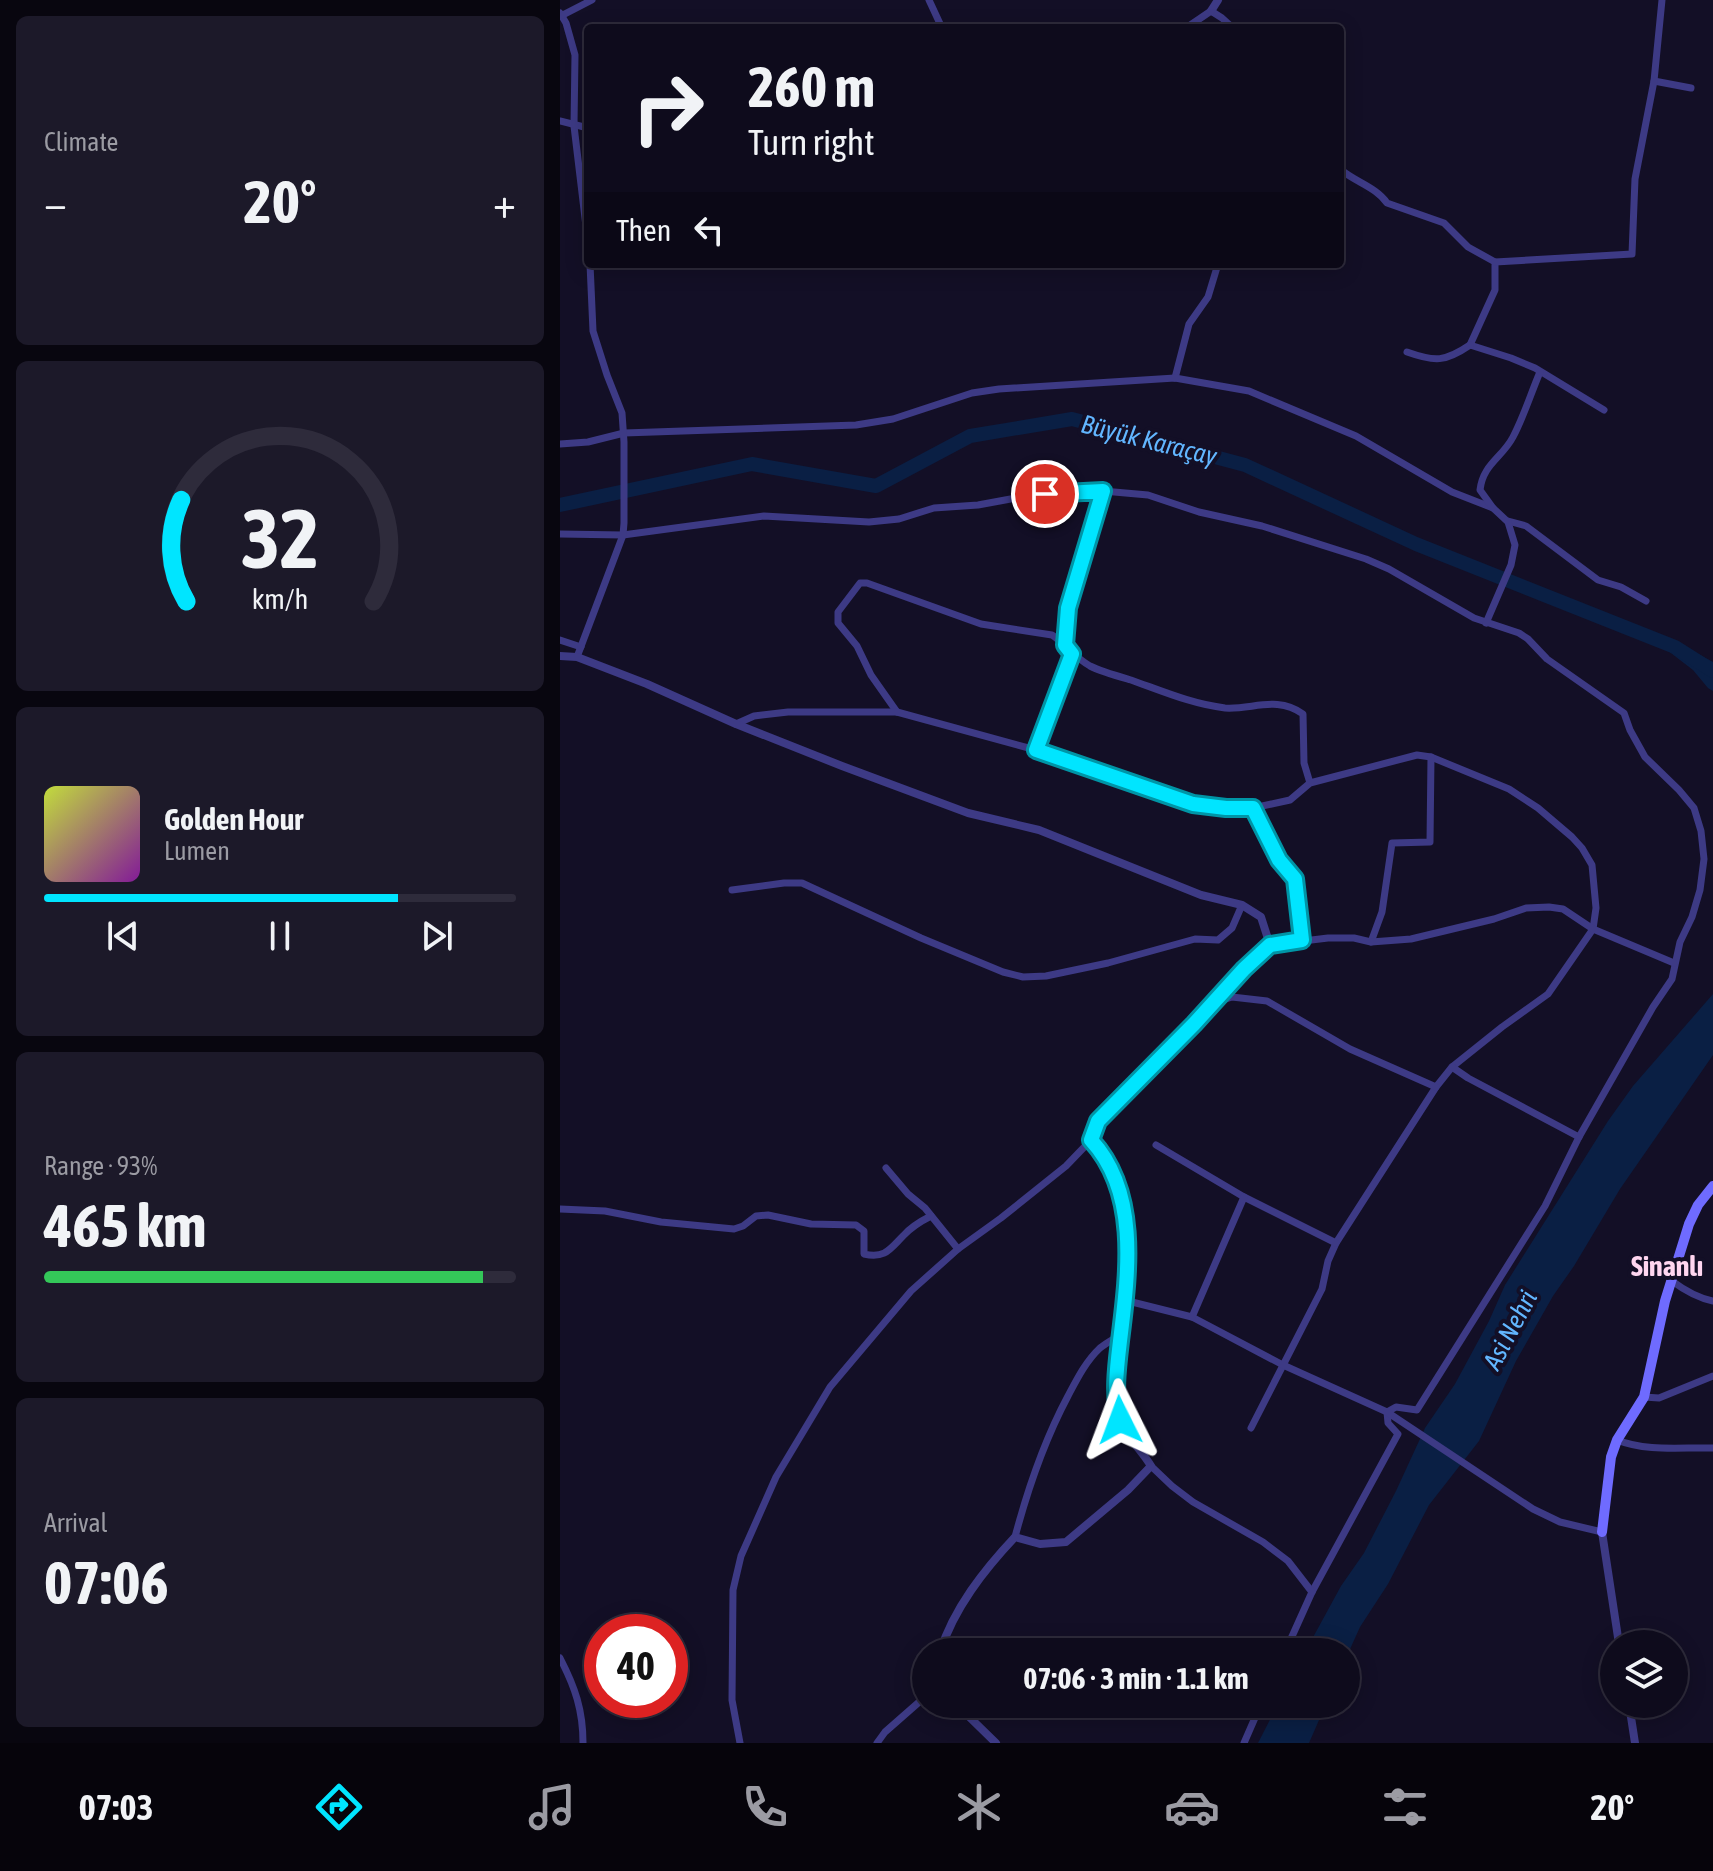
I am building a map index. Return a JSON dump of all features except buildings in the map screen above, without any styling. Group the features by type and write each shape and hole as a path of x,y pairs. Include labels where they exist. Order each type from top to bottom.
{"main road":[{"path":"1602,1532 1609,1469 1617,1440 1644,1397 1672,1281 1693,1214 1713,1186"}],"street":[{"path":"584,210 574,126 575,55 561,14 592,0"},
{"path":"929,0 940,24"},
{"path":"1192,24 1211,11 1218,0"},
{"path":"1344,172 1382,195 1387,203 1444,223 1468,247 1495,262 1632,254 1635,179 1654,81 1662,0"},
{"path":"1211,11 1229,24"},
{"path":"1654,81 1691,88"},
{"path":"560,121 584,127"},
{"path":"1407,352 1425,359 1439,360 1470,345 1495,290 1495,262"},
{"path":"577,657 623,535 624,523 622,413 593,331 590,268"},
{"path":"1175,378 1189,324 1208,297 1217,268"},
{"path":"1470,345 1511,358 1540,372 1604,410"},
{"path":"1540,372 1513,437 1505,451 1489,466 1481,480 1480,490 1507,521 1526,526 1598,580 1621,587 1646,601"},
{"path":"560,444 588,442 624,433 856,425 893,419 972,393 999,389 1175,378 1249,391 1356,436 1452,492 1493,508"},
{"path":"1065,645 1068,608 1103,491"},
{"path":"560,534 623,535 764,516 869,522 899,519 934,508 978,505 1027,496 1103,491 1128,493 1262,526 1366,559 1414,582 1474,618 1519,633 1547,659 1624,713 1645,757 1694,808 1701,831 1704,859 1700,890 1680,942 1672,979 1579,1137 1545,1206 1417,1410 1396,1407 1387,1412"},
{"path":"1486,623 1511,565 1515,545 1507,521"},
{"path":"897,712 871,675 857,646 838,623 838,612 860,583 981,624 1052,635 1072,654 1091,666 1195,703 1229,708 1261,703 1294,707 1303,714 1304,763 1310,783"},
{"path":"560,640 581,647"},
{"path":"1036,750 1072,654"},
{"path":"560,656 577,657 736,724 968,813 1039,830 1201,895 1242,905 1261,917 1270,945"},
{"path":"736,724 754,716 788,712 897,712 1036,750 1193,804 1226,808 1253,808 1290,800 1310,783 1417,755 1431,757 1509,789 1538,808 1582,848 1592,865 1596,908 1593,929 1548,994 1452,1067 1436,1087 1336,1243 1328,1261 1322,1289 1251,1428"},
{"path":"1371,942 1382,912 1392,843 1430,842 1431,757"},
{"path":"1253,808 1279,860 1295,879 1302,940"},
{"path":"732,890 802,883 921,938 1003,972 1023,977 1046,976 1108,963 1195,939 1218,940 1232,928 1242,905"},
{"path":"740,1743 732,1700 733,1590 741,1556 776,1477 830,1387 911,1291 958,1249 1055,1175 1091,1140 1098,1121 1270,945 1302,940 1354,938 1371,942 1411,939 1526,908 1549,907 1563,909 1593,929 1674,963"},
{"path":"1214,1003 1232,997 1267,1001 1350,1049 1436,1087"},
{"path":"1452,1067 1579,1137"},
{"path":"1091,1140 1113,1173 1125,1206 1127,1249 1117,1364 1117,1411 1126,1432 1151,1466 1193,1502 1263,1542 1288,1561 1312,1592"},
{"path":"1156,1145 1244,1197 1336,1243"},
{"path":"886,1168 958,1249"},
{"path":"1192,1317 1244,1197"},
{"path":"560,1209 605,1211 661,1222 734,1229 756,1216 768,1215 811,1224 856,1225 864,1231 864,1254 875,1256 890,1250 917,1223 931,1216"},
{"path":"1672,1281 1693,1294 1713,1301"},
{"path":"1124,1300 1192,1317 1283,1365 1387,1412 1533,1509 1560,1522 1602,1532 1617,1630"},
{"path":"945,1638 972,1589 1015,1537 1047,1439 1089,1361 1101,1347 1121,1334"},
{"path":"1644,1397 1659,1398 1713,1376"},
{"path":"1291,1638 1312,1592 1398,1434 1388,1423 1387,1412"},
{"path":"1617,1440 1652,1447 1713,1448"},
{"path":"1015,1537 1040,1544 1066,1542 1128,1490 1151,1466"},
{"path":"560,1658 581,1706 583,1743"},
{"path":"877,1743 912,1708"},
{"path":"970,1718 996,1743"},
{"path":"1244,1743 1255,1718"},
{"path":"1631,1718 1635,1743"}],"water":[{"path":"1669,638 1713,662 1713,691 1667,650"},
{"name":"Asi Nehri","path":"1713,994 1713,1055 1620,1189 1553,1296 1516,1361 1479,1441 1429,1505 1388,1584 1355,1638 1313,1638 1341,1586 1364,1553 1425,1428 1455,1384 1505,1285 1633,1086"},
{"path":"1271,1718 1320,1718 1309,1743 1258,1743"}],"waterway":[{"name":"Büyük Karaçay","path":"560,505 752,464 876,486 970,436 1072,419 1245,465 1416,544 1675,647 1713,671"}],"district":[{"name":"Sinanlı","path":"1667,1266"}],"route":[{"path":"1045,494 1103,491 1068,608 1065,645 1072,654 1036,750 1193,804 1253,808 1279,860 1295,879 1302,940 1270,945 1098,1121 1091,1140 1113,1173 1125,1206 1127,1249 1117,1364 1117,1411 1120,1420"}]}
